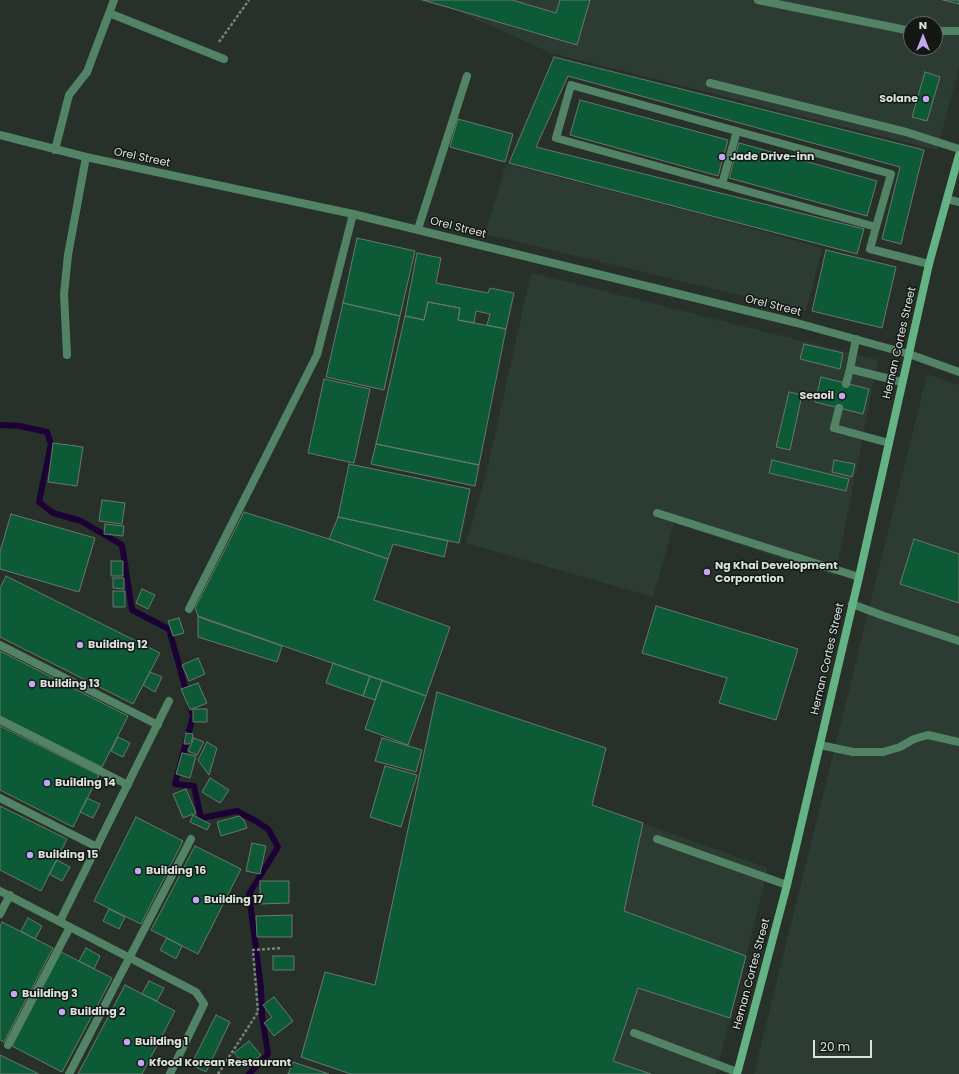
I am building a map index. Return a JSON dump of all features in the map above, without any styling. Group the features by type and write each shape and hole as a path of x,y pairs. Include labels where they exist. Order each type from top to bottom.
{"main road":[{"name":"Hernan Cortes Street","path":"737,1073 787,885 859,577 929,264 959,155"}],"street":[{"path":"55,150 69,95 87,72 114,0"},
{"path":"758,0 903,29"},
{"path":"109,13 224,60"},
{"path":"943,31 959,31"},
{"path":"418,229 467,76"},
{"path":"710,83 906,132 959,149"},
{"path":"876,227 556,138 572,85 891,174 870,249 929,264"},
{"path":"722,184 737,131"},
{"name":"Orel Street","path":"0,135 86,157 418,229 789,321 909,354 959,372"},
{"path":"67,355 64,294 68,255 86,157"},
{"path":"947,199 959,202"},
{"path":"189,609 317,355 353,214"},
{"path":"846,384 856,339"},
{"path":"850,369 902,382"},
{"path":"839,408 834,428 889,443"},
{"path":"657,513 859,577"},
{"path":"852,604 959,640"},
{"path":"0,645 158,725"},
{"path":"60,922 169,701"},
{"path":"0,720 128,785"},
{"path":"820,745 853,752 883,752 900,747 914,739 928,735 959,742"},
{"path":"0,798 97,847"},
{"path":"69,1074 191,839"},
{"path":"657,839 787,885"},
{"path":"0,890 196,992 204,1004 170,1074"},
{"path":"0,914 10,896"},
{"path":"8,1045 70,927"},
{"path":"634,1033 737,1073"}],"path":[{"path":"210,54 249,0"},
{"path":"218,1074 258,1012 253,950 282,948"}],"shaded area":[{"path":"416,0 959,0 959,68 937,150 551,53 453,9"},
{"path":"506,164 700,214 822,248 806,311 485,234"},
{"path":"531,273 878,360 835,576 674,523 653,597 466,543 486,475"},
{"path":"927,374 959,385 959,1074 754,1074"},
{"path":"437,692 606,748 592,805 768,868 716,1074 351,1074 301,1057 325,972 375,985"}],"building":[{"path":"423,0 512,0 556,13 560,0 590,0 577,45"},
{"path":"943,0 959,0 959,4"},
{"path":"554,57 924,150 901,244 882,239 900,167 568,76 536,147 864,229 857,254 509,163"},
{"path":"925,72 940,77 927,121 912,117"},
{"path":"580,100 728,140 718,176 570,135"},
{"path":"458,119 513,134 505,162 450,147"},
{"path":"739,143 877,181 867,216 729,178"},
{"path":"357,238 415,251 400,316 343,303"},
{"path":"826,250 896,267 882,328 812,311"},
{"path":"417,253 441,258 436,283 488,293 490,288 514,293 506,329 487,325 490,314 476,311 474,323 458,320 460,308 428,302 424,320 405,316"},
{"path":"428,302 460,308 458,320 506,329 479,465 376,444 405,316 424,320"},
{"path":"343,303 400,316 384,390 326,377"},
{"path":"804,344 843,353 840,369 800,359"},
{"name":"Seaoil","path":"821,377 869,389 863,414 815,402"},
{"path":"324,379 370,389 354,463 308,453"},
{"path":"789,392 802,395 790,450 776,447"},
{"path":"53,443 83,447 77,486 48,482"},
{"path":"376,444 479,465 475,486 371,464"},
{"path":"772,460 849,479 846,491 769,473"},
{"path":"834,460 855,464 852,477 832,472"},
{"path":"349,464 470,489 459,543 338,517"},
{"path":"102,500 125,503 122,524 99,521"},
{"path":"244,512 388,559 374,600 450,627 426,696 198,616 195,608"},
{"path":"11,514 95,538 79,592 0,569 0,552"},
{"path":"338,517 448,541 444,557 393,544 388,559 329,539"},
{"path":"105,524 124,526 123,536 104,534"},
{"path":"914,539 959,554 959,603 900,584"},
{"path":"111,561 123,561 123,576 111,576"},
{"name":"Building 12","path":"6,576 160,653 133,704 0,637 0,588"},
{"path":"113,578 124,578 124,589 113,588"},
{"path":"142,589 155,595 148,609 136,603"},
{"path":"113,591 125,591 125,607 113,607"},
{"path":"656,606 798,649 776,720 719,703 727,678 642,653"},
{"path":"198,616 282,646 277,662 198,637"},
{"path":"179,618 184,633 173,636 168,621"},
{"name":"Building 13","path":"0,651 128,716 102,767 0,716"},
{"path":"198,658 205,674 189,681 182,665"},
{"path":"333,663 370,676 363,696 326,683"},
{"path":"150,672 162,677 155,692 143,685"},
{"path":"370,676 382,680 375,700 363,696"},
{"path":"382,680 426,696 408,745 365,729"},
{"path":"198,683 207,703 190,710 181,689"},
{"path":"437,692 606,748 592,805 643,823 624,911 746,956 730,1018 638,988 613,1061 651,1074 351,1074 301,1057 325,972 375,985"},
{"path":"193,709 207,709 207,722 193,722"},
{"name":"Building 14","path":"0,726 99,775 73,827 0,790"},
{"path":"186,733 193,734 192,740 189,744 184,744"},
{"path":"118,737 130,743 123,757 111,751"},
{"path":"194,738 204,742 197,755 188,751"},
{"path":"382,738 422,750 416,772 375,761"},
{"path":"207,742 217,748 209,775 198,760"},
{"path":"182,753 196,756 190,778 176,774"},
{"path":"385,766 417,775 401,827 370,817"},
{"path":"210,778 229,790 220,803 202,792"},
{"path":"186,789 196,813 183,818 173,794"},
{"path":"87,798 100,804 93,818 80,812"},
{"name":"Building 15","path":"0,806 67,839 41,891 0,870"},
{"path":"193,815 210,824 207,830 190,822"},
{"path":"239,816 244,820 247,828 221,836 217,822"},
{"name":"Building 16","path":"136,817 183,841 141,924 94,901"},
{"path":"252,843 266,846 260,874 246,871"},
{"name":"Building 17","path":"195,846 241,869 198,954 151,930"},
{"path":"57,860 70,867 62,881 49,874"},
{"path":"260,881 289,881 289,903 260,904"},
{"path":"109,909 125,917 119,929 103,921"},
{"path":"292,915 292,937 257,937 256,916"},
{"path":"28,918 42,926 35,939 21,931"},
{"name":"Building 3","path":"2,922 53,948 4,1042 0,1040 0,927"},
{"path":"167,938 182,946 176,959 160,950"},
{"path":"86,948 100,956 94,969 79,961"},
{"name":"Building 2","path":"61,952 112,978 62,1072 12,1046"},
{"path":"273,956 294,956 294,970 273,970"},
{"path":"149,981 164,988 157,1001 142,994"},
{"name":"Building 1","path":"125,985 175,1011 142,1074 78,1074"},
{"path":"274,997 293,1021 274,1036 264,1023 272,1017 263,1005"},
{"path":"216,1015 230,1022 206,1072 191,1065"},
{"path":"249,1041 261,1055 246,1067 234,1053"},
{"path":"0,1055 39,1074 0,1074"},
{"path":"293,1062 329,1074 288,1074"}],"waterway":[{"path":"0,425 20,426 47,432 51,444 39,502 53,513 81,521 122,545 132,610 169,629 193,716 175,784 194,786 201,818 237,811 268,829 278,847 249,894 261,988 262,1016 268,1054 249,1074"}],"place":[{"name":"Solane","path":"926,99"},
{"name":"Jade Drive-inn","path":"722,157"},
{"name":"Seaoil","path":"842,396"},
{"name":"Ng Khai Development Corporation","path":"707,572"},
{"name":"Building 12","path":"80,645"},
{"name":"Building 13","path":"32,684"},
{"name":"Building 14","path":"47,783"},
{"name":"Building 15","path":"30,855"},
{"name":"Building 16","path":"138,871"},
{"name":"Building 17","path":"196,900"},
{"name":"Building 3","path":"14,994"},
{"name":"Building 2","path":"62,1012"},
{"name":"Building 1","path":"127,1042"},
{"name":"Kfood Korean Restaurant","path":"141,1063"}]}
